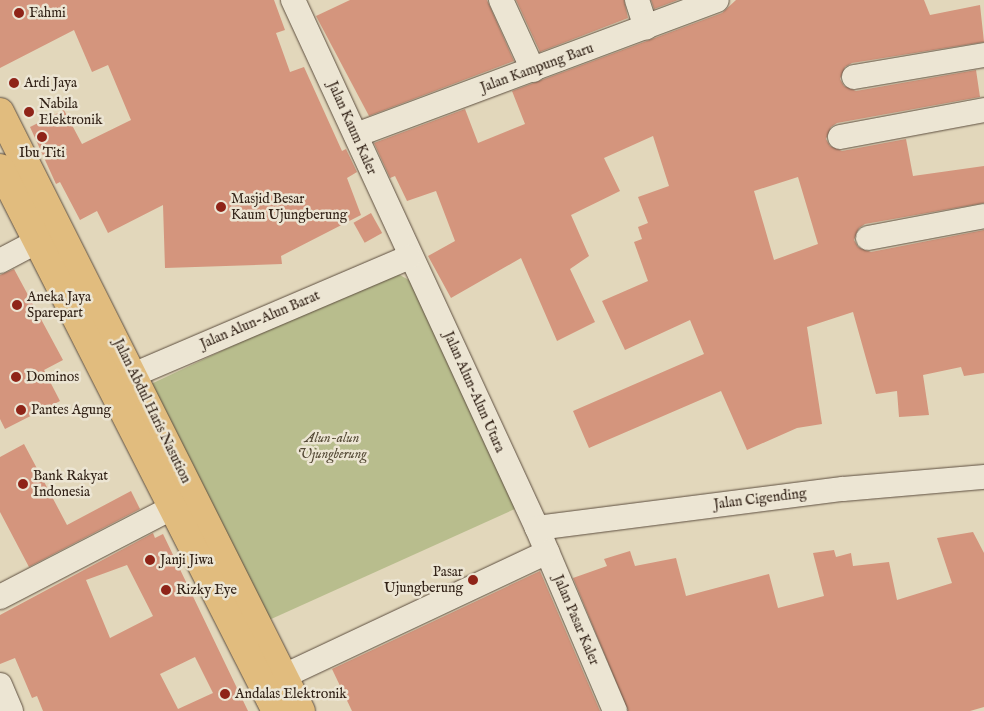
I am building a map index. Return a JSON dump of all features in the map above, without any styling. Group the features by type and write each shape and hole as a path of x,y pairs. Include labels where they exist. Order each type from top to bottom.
{"highway":[{"name":"Jalan Abdul Haris Nasution","path":"0,112 123,379 172,508 276,711"},
{"name":"Jalan Abdul Haris Nasution","path":"0,168 38,240 123,379 284,676 301,711"}],"street":[{"name":"Jalan Kaum Kaler","path":"293,0 356,135 409,257"},
{"path":"501,0 533,70"},
{"path":"637,0 646,28"},
{"name":"Jalan Kampung Baru","path":"356,135 718,0"},
{"path":"854,76 984,55"},
{"path":"840,137 984,110"},
{"path":"868,238 984,216"},
{"path":"0,261 38,240"},
{"name":"Jalan Alun-Alun Barat","path":"123,379 409,257"},
{"name":"Jalan Alun-Alun Utara","path":"409,257 537,528"},
{"name":"Jalan Cigending","path":"537,528 843,489 984,477"},
{"path":"0,597 172,508"},
{"name":"Jalan Pasar Kaler","path":"537,528 615,711"},
{"path":"284,676 547,552"},
{"path":"0,686 11,711"}],"green space":[{"name":"Alun-alun Ujungberung","path":"398,274 416,284 517,508 269,620 151,384 383,275"}],"building":[{"path":"0,0 274,0 285,30 276,33 290,72 304,67 342,151 346,149 357,172 347,178 361,215 281,256 282,264 165,268 163,205 108,233 97,211 80,220 60,182 56,184 30,127 64,110 82,144 131,120 108,65 92,72 74,30 0,68"},
{"path":"350,0 487,0 514,61 369,116 316,16"},
{"path":"516,0 624,0 628,18 540,52"},
{"path":"651,0 678,0 654,9"},
{"path":"736,0 924,0 930,15 980,5 984,42 852,63 845,67 840,79 844,86 856,91 976,70 980,97 837,123 831,127 826,139 830,146 842,151 906,139 913,176 984,166 984,203 865,224 859,228 854,240 858,247 871,252 984,230 984,373 964,376 961,367 923,375 929,415 899,417 897,391 876,394 853,312 807,327 822,424 797,428 747,450 721,391 589,448 573,411 704,354 690,320 625,350 602,301 648,281 634,242 642,239 638,227 648,223 638,197 669,186 653,136 604,158 620,191 571,215 589,256 570,269 595,322 557,341 521,258 451,298 428,256 455,241 436,191 407,201 395,176 390,178 374,143 465,109 478,143 525,124 512,91 722,13","holes":["798,177 818,244 774,260 754,191"]},
{"path":"371,213 382,233 365,243 354,223"},
{"path":"14,269 63,360 44,370 60,401 5,429 0,419 0,275"},
{"name":"Bank Rakyat Indonesia","path":"24,444 67,525 131,491 140,509 29,567 0,512 0,457"},
{"path":"973,532 984,553 984,707 970,711 628,711 573,578 607,566 604,559 630,551 635,566 676,558 686,596 769,574 778,608 824,596 813,553 834,550 836,557 851,553 853,566 889,562 897,600 952,583 937,538"},
{"path":"153,533 155,538 163,534 248,711 43,711 37,696 32,698 15,658 0,664 0,615","holes":["127,565 153,616 110,638 86,580","195,657 213,693 178,709 160,674"]},
{"path":"540,571 600,711 352,711 332,669"}],"place":[{"name":"Fahmi","path":"19,13"},
{"name":"Ardi Jaya","path":"14,83"},
{"name":"Nabila Elektronik","path":"29,112"},
{"name":"Ibu Titi","path":"42,137"},
{"name":"Masjid Besar Kaum Ujungberung","path":"221,207"},
{"name":"Aneka Jaya Sparepart","path":"17,305"},
{"name":"Dominos","path":"16,377"},
{"name":"Pantes Agung","path":"21,410"},
{"name":"Bank Rakyat Indonesia","path":"23,484"},
{"name":"Janji Jiwa","path":"150,560"},
{"name":"Pasar Ujungberung","path":"473,580"},
{"name":"Rizky Eye","path":"166,590"},
{"name":"Andalas Elektronik","path":"225,694"}]}
